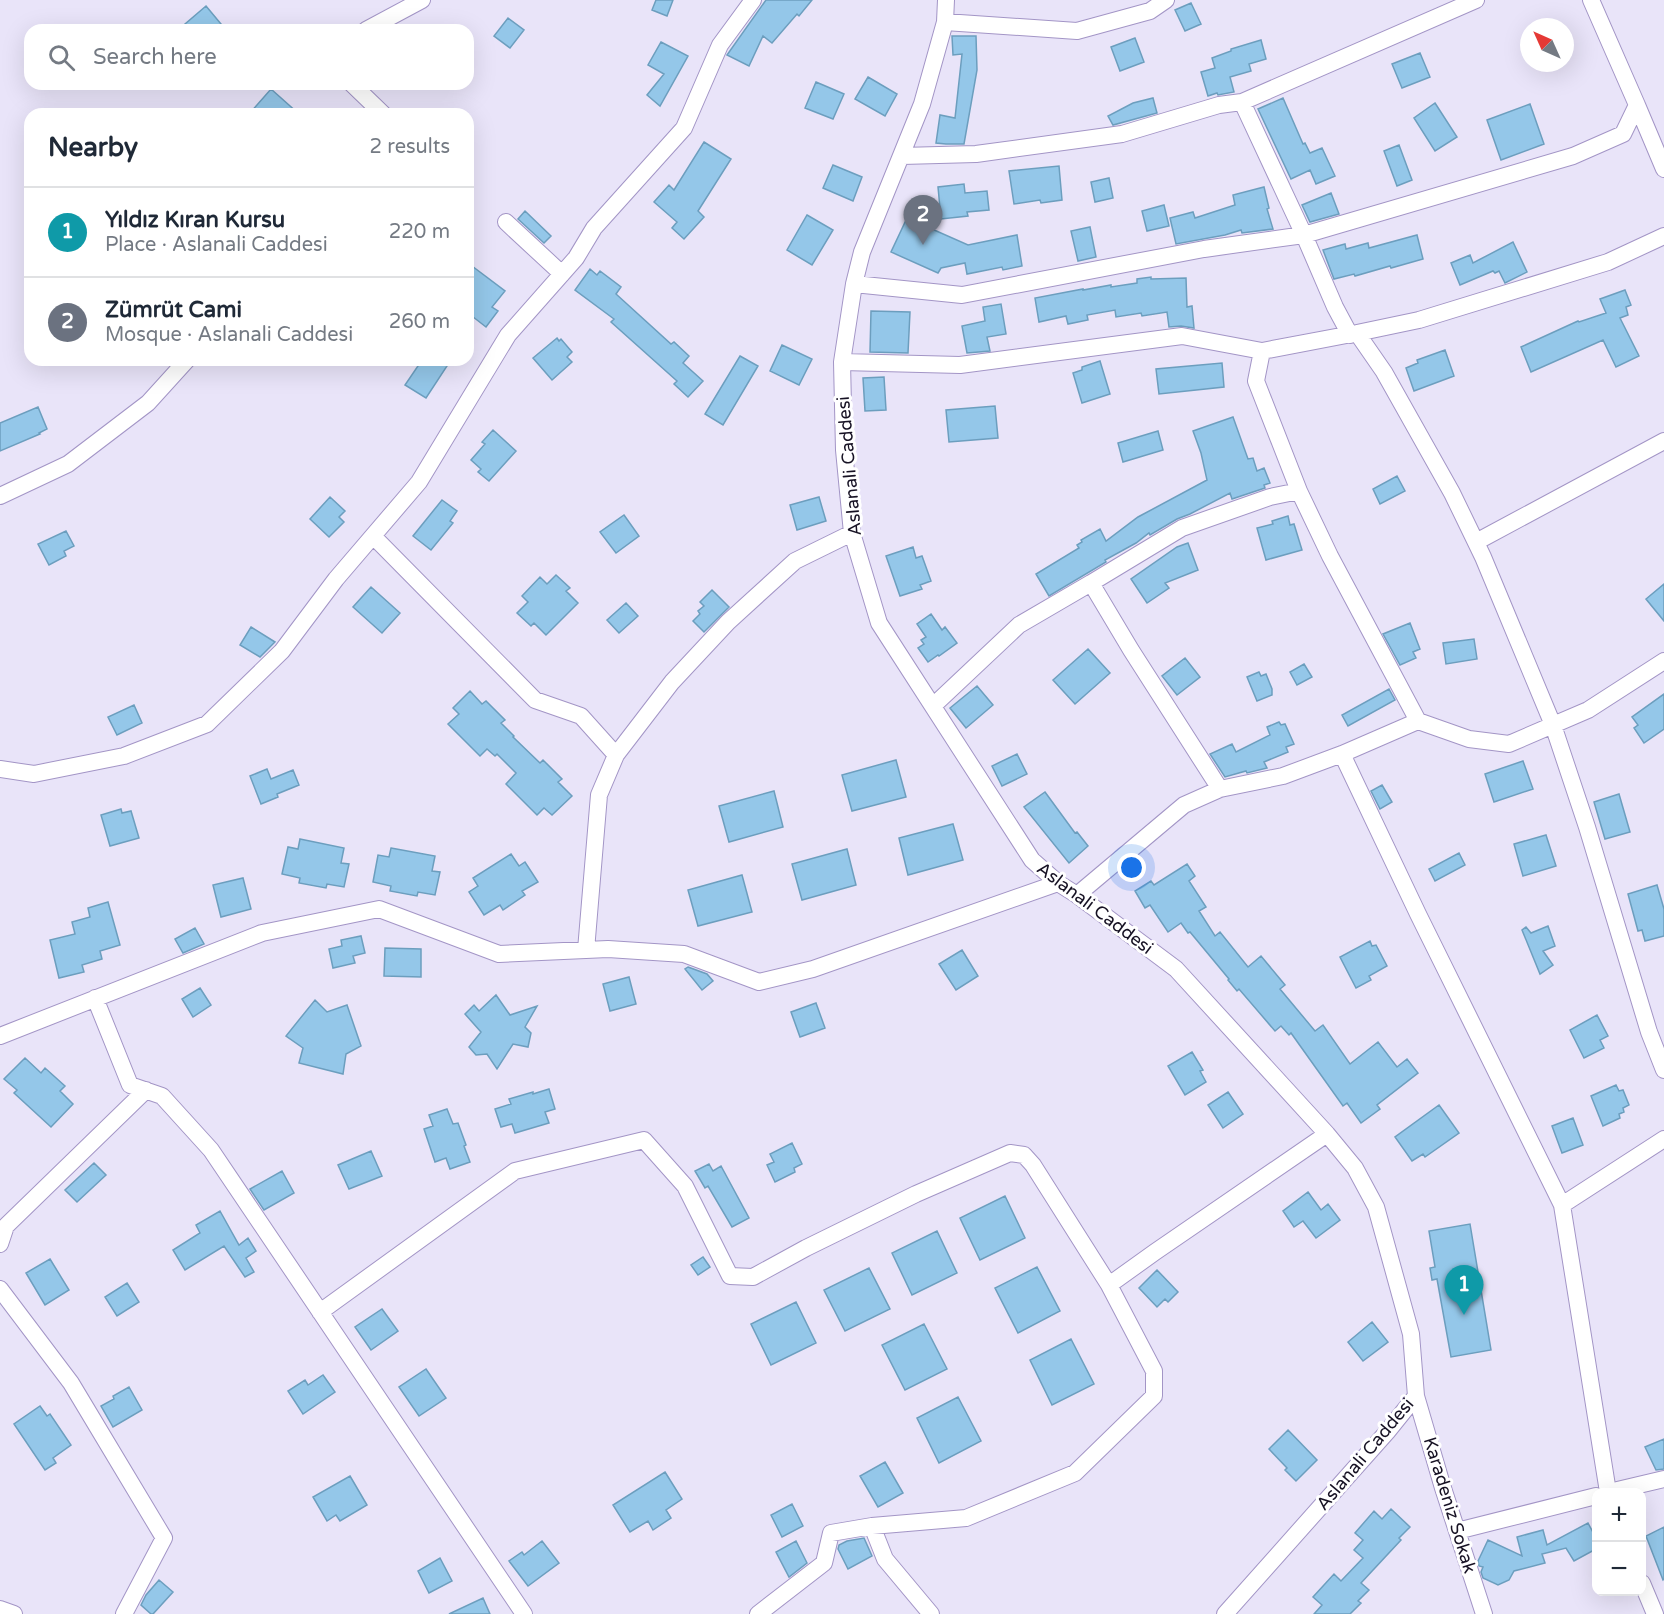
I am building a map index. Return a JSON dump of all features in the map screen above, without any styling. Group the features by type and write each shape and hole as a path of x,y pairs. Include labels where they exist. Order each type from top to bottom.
{"street":[{"path":"377,24 422,0"},
{"path":"0,769 34,774 124,756 207,724 282,651 336,579 419,482 508,335 576,258 594,228 684,128 720,45 753,0"},
{"name":"Aslanali Caddesi","path":"946,0 945,22 922,104 862,252 854,284 842,362 844,450 852,533 879,623 1032,860 1058,883 1176,969 1355,1167 1376,1207 1411,1334 1416,1396 1388,1432 1225,1614"},
{"path":"945,22 1077,31 1150,11 1166,0"},
{"path":"902,156 976,154 1122,134 1220,105 1242,102 1476,0"},
{"path":"1591,0 1664,169"},
{"path":"358,90 377,108"},
{"path":"1242,102 1335,307 1384,372 1452,492 1476,542 1553,725 1587,827 1649,1032 1664,1070"},
{"path":"854,284 962,295 1204,249 1304,235 1573,156 1623,134 1637,105"},
{"path":"506,222 562,274"},
{"path":"842,362 960,365 1182,336 1262,351 1419,320 1608,262 1664,237"},
{"path":"1262,351 1256,381 1299,491 1330,556 1418,721 1469,739 1509,744 1588,710 1664,661"},
{"path":"0,496 68,464 148,403 182,366"},
{"path":"1476,542 1664,441"},
{"path":"933,705 1019,626 1182,528 1270,497 1299,491"},
{"path":"586,950 599,795 616,755 672,682 728,622 795,561 852,533"},
{"path":"373,536 535,700 581,716 616,755"},
{"path":"1091,583 1220,789"},
{"path":"1077,895 1184,805 1220,789 1283,776 1342,754 1418,721"},
{"path":"1342,754 1418,914 1562,1205 1608,1488"},
{"path":"0,1036 262,933 379,909 499,954 608,949 684,954 759,982 813,969 1058,883"},
{"path":"95,998 130,1085 162,1096 211,1150 524,1614"},
{"path":"0,1244 6,1226 146,1090"},
{"path":"1109,1285 1327,1134"},
{"path":"1562,1205 1664,1139"},
{"path":"320,1312 515,1170 644,1140 685,1186 730,1276 753,1278 806,1248 916,1194 1010,1153 1024,1155 1033,1165 1109,1285 1154,1371 1154,1396 1075,1473 966,1518 872,1526 831,1533 824,1563 758,1614"},
{"path":"0,1288 71,1383 164,1538 124,1614"},
{"name":"Karadeniz Sokak","path":"1416,1396 1484,1614"},
{"path":"1626,1488 1664,1479"},
{"path":"1457,1531 1592,1497"},
{"path":"872,1526 885,1559 931,1614"},
{"path":"1646,1594 1655,1614"},
{"path":"0,1609 14,1614"}],"building":[{"path":"656,0 673,0 667,16 652,10"},
{"path":"766,0 812,0 772,43 763,36 749,66 727,55"},
{"path":"1191,3 1201,24 1185,31 1175,10"},
{"path":"206,6 221,24 185,24"},
{"path":"508,18 524,30 510,48 494,36"},
{"path":"952,36 976,36 977,70 964,144 936,143 940,115 955,118 962,54 953,55"},
{"path":"1135,38 1144,62 1120,71 1111,47"},
{"path":"1261,40 1266,59 1249,64 1251,71 1230,77 1234,92 1208,96 1201,72 1215,68 1212,58 1231,51 1231,49"},
{"path":"661,42 688,56 660,106 647,95 664,74 648,65"},
{"path":"1420,53 1430,77 1402,88 1392,64"},
{"path":"868,77 897,94 885,116 855,99"},
{"path":"816,82 844,94 833,119 805,108"},
{"path":"272,90 292,108 254,108"},
{"path":"1153,98 1157,113 1113,125 1108,116 1133,103"},
{"path":"1283,98 1303,144 1305,143 1310,153 1322,148 1335,176 1316,184 1310,170 1291,179 1258,109"},
{"path":"1435,103 1457,137 1435,151 1414,118"},
{"path":"1530,104 1544,144 1501,160 1487,120"},
{"path":"704,142 731,159 698,211 704,217 684,239 672,228 677,222 654,202 669,185 674,190"},
{"path":"1399,145 1412,180 1397,186 1384,151"},
{"path":"833,165 862,177 853,201 823,188"},
{"path":"1059,166 1062,200 1041,203 1040,200 1014,204 1009,171"},
{"path":"1109,178 1113,198 1095,202 1091,182"},
{"path":"964,184 965,193 987,191 989,210 967,212 968,216 941,219 938,187"},
{"path":"1264,187 1273,229 1242,233 1241,230 1176,244 1170,218 1193,212 1195,218 1235,205 1233,195"},
{"path":"1331,193 1339,214 1310,222 1302,205"},
{"path":"1164,205 1169,226 1147,231 1142,211"},
{"path":"525,211 551,236 544,243 518,219"},
{"path":"807,215 833,230 812,265 787,250"},
{"path":"907,218 968,245 1017,235 1022,266 1003,270 1002,267 967,274 965,263 941,268 938,273 891,252"},
{"path":"1090,227 1096,257 1078,261 1071,231"},
{"path":"1417,235 1423,259 1355,276 1354,274 1334,279 1323,250 1345,244 1346,249 1368,243 1369,248"},
{"path":"1513,242 1527,272 1505,283 1499,271 1495,273 1493,271 1460,285 1451,263 1470,255 1473,263"},
{"path":"474,268 505,291 492,307 498,311 486,327 474,318"},
{"path":"590,269 597,275 600,271 621,287 616,294 671,344 674,342 689,356 683,363 703,381 688,397 674,384 677,381 611,322 614,319 575,290"},
{"path":"1151,277 1151,279 1186,278 1187,307 1192,306 1194,328 1169,327 1167,312 1116,317 1115,310 1087,315 1088,320 1068,324 1066,316 1039,322 1035,298 1083,289 1137,283 1137,279"},
{"path":"1625,290 1631,305 1626,307 1628,315 1620,318 1639,356 1616,367 1603,340 1531,372 1521,347 1578,321 1606,313 1600,299"},
{"path":"1001,304 1006,334 987,337 990,351 967,353 962,326 985,321 983,307"},
{"path":"871,311 910,312 908,353 870,352"},
{"path":"557,338 559,341 561,339 572,352 567,357 572,362 552,380 533,358"},
{"path":"782,345 812,359 799,385 770,371"},
{"path":"1445,350 1454,376 1414,391 1406,368 1418,363 1417,360"},
{"path":"740,356 758,366 723,425 705,414"},
{"path":"1100,361 1110,394 1082,403 1073,373 1082,370 1082,367"},
{"path":"1222,363 1224,387 1159,394 1156,369"},
{"path":"418,366 447,366 426,398 405,385"},
{"path":"884,377 886,410 865,411 863,378"},
{"path":"995,406 998,438 949,442 946,410"},
{"path":"38,407 47,429 0,451 0,423"},
{"path":"1233,417 1248,459 1253,458 1257,471 1264,468 1270,483 1264,485 1265,488 1232,499 1230,493 1150,535 1149,533 1049,596 1036,574 1079,548 1077,545 1082,542 1081,540 1100,529 1106,541 1138,517 1207,480 1193,431"},
{"path":"493,430 516,451 489,481 478,472 481,469 471,460 485,444 482,442"},
{"path":"1158,431 1163,450 1123,462 1118,443"},
{"path":"1397,476 1405,491 1380,504 1373,489"},
{"path":"330,497 345,511 339,517 344,522 329,537 310,519"},
{"path":"819,497 826,521 797,530 790,505"},
{"path":"442,500 457,511 450,521 453,523 431,550 413,536"},
{"path":"624,515 639,536 616,553 600,532"},
{"path":"1288,516 1290,525 1294,524 1302,550 1266,560 1257,528 1273,524 1272,521"},
{"path":"66,531 74,546 64,551 66,556 49,565 38,544"},
{"path":"1188,543 1198,570 1165,583 1169,588 1147,603 1131,579 1177,547"},
{"path":"913,547 916,558 922,556 931,581 920,585 922,589 900,596 886,556"},
{"path":"556,575 570,588 566,591 578,603 546,635 534,623 531,626 517,613 528,602 522,596 540,577 547,584"},
{"path":"1664,584 1664,621 1646,599"},
{"path":"371,587 400,613 382,633 353,607"},
{"path":"712,590 729,607 704,632 693,621 700,614 698,611 704,606 700,602"},
{"path":"626,603 638,616 619,633 607,620"},
{"path":"931,614 942,630 945,627 957,643 928,662 918,648 924,644 921,640 926,637 917,624"},
{"path":"1410,623 1420,649 1413,652 1416,658 1400,665 1383,634"},
{"path":"251,627 275,642 260,657 240,645"},
{"path":"1474,639 1477,659 1446,664 1443,643"},
{"path":"1088,649 1110,673 1075,704 1053,680"},
{"path":"1185,658 1200,677 1177,695 1162,676"},
{"path":"1304,664 1312,677 1297,685 1290,672"},
{"path":"1259,672 1261,676 1266,674 1272,695 1257,701 1247,677"},
{"path":"977,686 993,705 966,728 950,708"},
{"path":"1389,689 1395,700 1348,726 1342,715"},
{"path":"470,691 482,704 486,701 505,720 501,723 513,737 540,763 543,760 562,779 558,782 572,796 552,815 544,808 537,815 506,784 516,773 497,754 495,756 487,749 480,756 448,724 459,714 453,708"},
{"path":"1664,694 1664,729 1644,743 1634,728 1638,725 1632,717"},
{"path":"134,705 142,723 117,735 108,717"},
{"path":"1279,722 1281,725 1285,724 1294,744 1286,747 1288,752 1264,762 1267,768 1225,777 1210,754 1232,744 1236,752 1270,735 1267,727"},
{"path":"1017,754 1027,774 1002,786 992,766"},
{"path":"896,760 906,797 852,811 842,775"},
{"path":"1523,761 1533,789 1494,802 1485,774"},
{"path":"267,769 271,779 293,770 299,785 261,804 250,776"},
{"path":"1382,785 1392,802 1380,809 1371,791"},
{"path":"774,791 783,827 729,842 719,806"},
{"path":"1045,792 1075,833 1077,832 1088,846 1069,863 1024,807"},
{"path":"1619,794 1630,832 1605,839 1594,802"},
{"path":"121,809 122,813 131,811 139,838 110,846 101,815"},
{"path":"953,824 963,860 908,875 899,838"},
{"path":"1546,835 1556,866 1523,876 1514,844"},
{"path":"300,839 344,848 341,863 349,864 344,887 327,884 326,888 299,883 300,878 282,874 288,847 298,849"},
{"path":"391,848 435,856 432,871 440,872 435,895 418,892 417,896 390,891 391,886 373,882 378,855 389,857"},
{"path":"847,849 856,885 802,900 792,864"},
{"path":"1459,853 1465,865 1435,881 1429,869"},
{"path":"511,854 519,866 525,862 538,882 522,891 525,895 503,910 500,905 484,915 469,892 478,886 473,878"},
{"path":"1187,864 1195,876 1189,881 1206,907 1199,911 1215,936 1220,932 1248,967 1261,956 1285,985 1280,989 1315,1031 1323,1025 1350,1064 1378,1042 1397,1067 1407,1059 1418,1073 1377,1105 1380,1109 1361,1123 1347,1103 1343,1106 1291,1033 1289,1035 1281,1026 1275,1031 1239,989 1237,991 1181,923 1168,932 1150,905 1145,908 1135,891 1151,881 1154,885"},
{"path":"742,875 752,912 698,926 688,890"},
{"path":"243,878 251,909 221,917 213,885"},
{"path":"1657,885 1664,909 1664,936 1645,941 1642,930 1638,931 1628,894"},
{"path":"108,902 120,945 100,951 102,959 82,965 84,972 59,978 50,940 75,934 72,922 90,917 88,908"},
{"path":"1548,926 1555,946 1543,951 1553,965 1540,974 1522,930 1526,927 1531,933"},
{"path":"195,928 204,944 183,953 175,939"},
{"path":"361,936 365,953 353,956 355,963 333,968 329,949 342,946 341,940"},
{"path":"1370,941 1372,946 1376,945 1387,966 1369,976 1371,980 1356,988 1340,957"},
{"path":"385,948 421,949 421,977 384,976"},
{"path":"962,950 978,976 956,990 939,964"},
{"path":"688,967 707,974 713,981 702,990 685,969"},
{"path":"629,977 636,1004 610,1011 603,984"},
{"path":"200,988 211,1005 193,1017 182,999"},
{"path":"496,995 510,1015 537,1006 525,1027 531,1033 528,1047 513,1044 497,1069 487,1054 476,1055 469,1047 481,1032 465,1014 474,1005 479,1011"},
{"path":"315,1000 327,1012 347,1005 361,1046 346,1054 343,1074 299,1063 303,1048 286,1036"},
{"path":"816,1003 825,1028 800,1037 791,1012"},
{"path":"1597,1015 1608,1036 1600,1040 1604,1048 1584,1058 1570,1030"},
{"path":"1192,1052 1203,1070 1200,1071 1206,1082 1185,1095 1168,1066"},
{"path":"25,1058 41,1073 45,1068 65,1086 60,1091 73,1104 51,1127 14,1093 17,1090 4,1079"},
{"path":"1616,1085 1619,1091 1623,1090 1629,1105 1623,1108 1624,1112 1619,1114 1620,1118 1603,1126 1591,1096"},
{"path":"549,1089 555,1109 545,1112 549,1123 515,1133 512,1124 501,1127 495,1109 511,1104 509,1099"},
{"path":"1228,1092 1243,1114 1223,1128 1208,1105"},
{"path":"1439,1105 1459,1133 1425,1157 1423,1154 1412,1161 1395,1137"},
{"path":"447,1109 453,1124 458,1123 470,1162 450,1169 446,1158 435,1162 424,1129 433,1126 429,1115"},
{"path":"1573,1118 1583,1145 1562,1153 1552,1126"},
{"path":"792,1143 802,1164 794,1168 795,1172 775,1182 767,1165 774,1162 770,1154"},
{"path":"371,1151 382,1176 349,1189 338,1165"},
{"path":"94,1163 106,1175 77,1202 65,1190"},
{"path":"709,1164 713,1171 721,1166 749,1218 732,1227 708,1186 705,1188 695,1171"},
{"path":"282,1171 294,1193 264,1210 250,1189"},
{"path":"1308,1192 1321,1210 1328,1204 1340,1220 1316,1238 1303,1221 1294,1227 1283,1211"},
{"path":"1005,1196 1025,1238 980,1260 960,1218"},
{"path":"220,1211 239,1245 248,1238 256,1251 246,1258 254,1272 245,1277 224,1246 185,1270 173,1250 200,1233 196,1225"},
{"path":"1470,1224 1491,1350 1451,1357 1437,1279 1432,1280 1430,1268 1435,1267 1429,1231"},
{"path":"937,1231 957,1273 912,1295 892,1253"},
{"path":"703,1257 710,1267 698,1275 691,1265"},
{"path":"50,1259 69,1290 45,1305 26,1273"},
{"path":"1037,1267 1060,1311 1018,1333 995,1288"},
{"path":"869,1268 890,1309 845,1331 824,1290"},
{"path":"1157,1270 1178,1292 1168,1302 1165,1299 1157,1307 1139,1288"},
{"path":"127,1283 139,1302 117,1316 105,1297"},
{"path":"796,1302 816,1343 771,1365 751,1324"},
{"path":"382,1309 398,1331 371,1350 355,1327"},
{"path":"1372,1322 1388,1342 1363,1361 1348,1342"},
{"path":"924,1324 947,1369 905,1390 882,1345"},
{"path":"1071,1339 1094,1384 1052,1405 1030,1360"},
{"path":"426,1369 446,1398 419,1416 399,1387"},
{"path":"323,1375 335,1392 303,1414 288,1391 305,1380 308,1385"},
{"path":"129,1387 142,1410 113,1427 101,1406"},
{"path":"958,1397 981,1441 939,1463 917,1418"},
{"path":"40,1406 47,1416 50,1414 71,1445 53,1458 56,1463 45,1470 14,1424"},
{"path":"1288,1430 1317,1460 1296,1481 1269,1449"},
{"path":"1664,1439 1664,1469 1656,1470 1645,1447"},
{"path":"885,1462 903,1493 878,1507 860,1476"},
{"path":"665,1472 682,1499 666,1510 671,1518 653,1530 648,1521 630,1532 613,1505"},
{"path":"350,1476 367,1505 340,1521 336,1515 327,1521 313,1497"},
{"path":"792,1504 803,1526 782,1537 771,1515"},
{"path":"1391,1509 1410,1527 1361,1583 1369,1590 1358,1601 1361,1603 1350,1614 1314,1614 1322,1605 1313,1597 1334,1574 1341,1581 1363,1558 1354,1550 1363,1540 1355,1533 1374,1511 1382,1519"},
{"path":"1588,1523 1592,1530 1592,1551 1574,1561 1566,1548 1542,1554 1545,1563 1514,1571 1509,1580 1498,1585 1483,1578 1481,1572 1483,1567 1479,1566 1478,1561 1488,1540 1522,1556 1517,1537 1543,1530 1547,1545"},
{"path":"1664,1527 1663,1580 1646,1536"},
{"path":"864,1538 872,1556 848,1569 838,1549 839,1545"},
{"path":"542,1541 559,1563 528,1586 509,1561 522,1552 524,1555"},
{"path":"796,1541 807,1563 789,1577 776,1552"},
{"path":"440,1558 452,1581 429,1593 418,1571"},
{"path":"159,1580 173,1592 151,1614 141,1605"},
{"path":"483,1598 490,1614 449,1614"}],"place":[{"name":"Zümrüt Cami","path":"923,245"},
{"name":"Yıldız Kıran Kursu","path":"1464,1315"}]}
